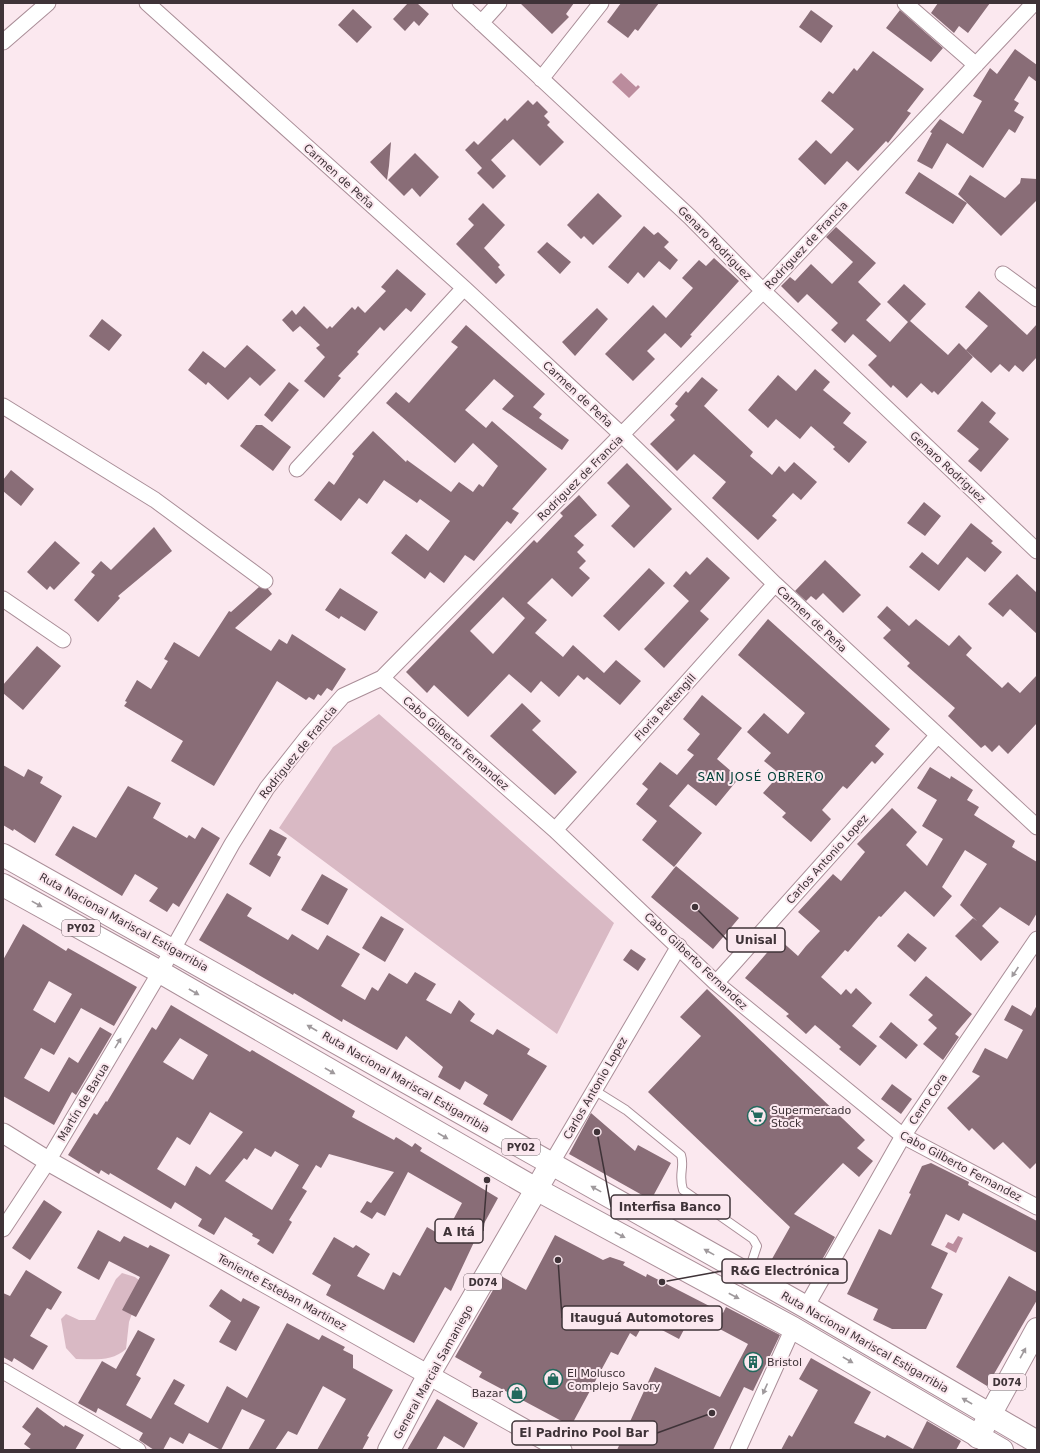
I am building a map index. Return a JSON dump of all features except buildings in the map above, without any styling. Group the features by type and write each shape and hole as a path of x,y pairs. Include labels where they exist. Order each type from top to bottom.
{"main road":[{"name":"Ruta Nacional Mariscal Estigarribia","path":"3,854 748,1274 1037,1442"},
{"name":"PY02","path":"3,885 160,972 536,1189 793,1328 975,1443 1002,1450"},
{"name":"Carlos Antonio Lopez","path":"536,1189 551,1164"},
{"name":"General Marcial Samaniego","path":"389,1450 429,1374 536,1189"},
{"name":"D074","path":"975,1443 989,1414 1037,1329"}],"street":[{"path":"3,42 48,3"},
{"name":"Carmen de Peña","path":"146,3 464,288 622,435 775,584 1037,827"},
{"name":"Genaro Rodriguez","path":"460,3 690,217 763,291 1037,551"},
{"path":"481,22 499,3"},
{"path":"541,79 601,3"},
{"path":"905,3 976,65"},
{"name":"Rodriguez de Francia","path":"160,972 232,844 267,788 308,736 343,696 382,678 763,291 1034,3"},
{"path":"1002,274 1037,299"},
{"path":"297,469 464,288"},
{"path":"3,406 156,500 265,581"},
{"name":"Floria Pettengill","path":"554,830 775,584"},
{"path":"3,599 63,640"},
{"name":"Cabo Gilberto Fernandez","path":"382,678 554,830 679,946 716,983 903,1136 1037,1207"},
{"name":"Carlos Antonio Lopez","path":"716,983 938,735"},
{"name":"Cerro Cora","path":"806,1307 903,1136 1037,939"},
{"name":"Carlos Antonio Lopez","path":"551,1164 679,946"},
{"name":"Martín de Barua","path":"3,1229 48,1161 160,972"},
{"name":"Teniente Esteban Martinez","path":"3,1133 48,1161 562,1450"},
{"path":"738,1450 793,1328"},
{"path":"3,1371 138,1450"}],"lane":[{"path":"594,1090 626,1110 681,1155 683,1161 680,1179 683,1190 753,1239 757,1246 748,1274"}],"shaded area":[{"path":"621,73 636,87 638,85 640,87 629,98 612,82"},
{"path":"379,714 614,923 557,1034 279,828 333,747"},
{"path":"958,1236 963,1238 956,1253 945,1247 948,1242 953,1244"},
{"path":"122,1273 135,1277 140,1281 141,1288 129,1322 126,1349 109,1358 76,1359 66,1348 61,1319 66,1314 79,1320 95,1320 116,1279"}],"place":[{"name":"Unisal","path":"695,907"},
{"name":"Supermercado Stock","path":"757,1116"},
{"name":"Interfisa Banco","path":"597,1132"},
{"name":"A Itá","path":"487,1180"},
{"name":"Itauguá Automotores","path":"558,1260"},
{"name":"R&G Electrónica","path":"662,1282"},
{"name":"Bristol","path":"753,1362"},
{"name":"El Molusco Complejo Savory","path":"553,1379"},
{"name":"Bazar","path":"517,1393"},
{"name":"El Padrino Pool Bar","path":"712,1413"}],"district":[{"name":"SAN JOSÉ OBRERO","path":"761,777"}]}
